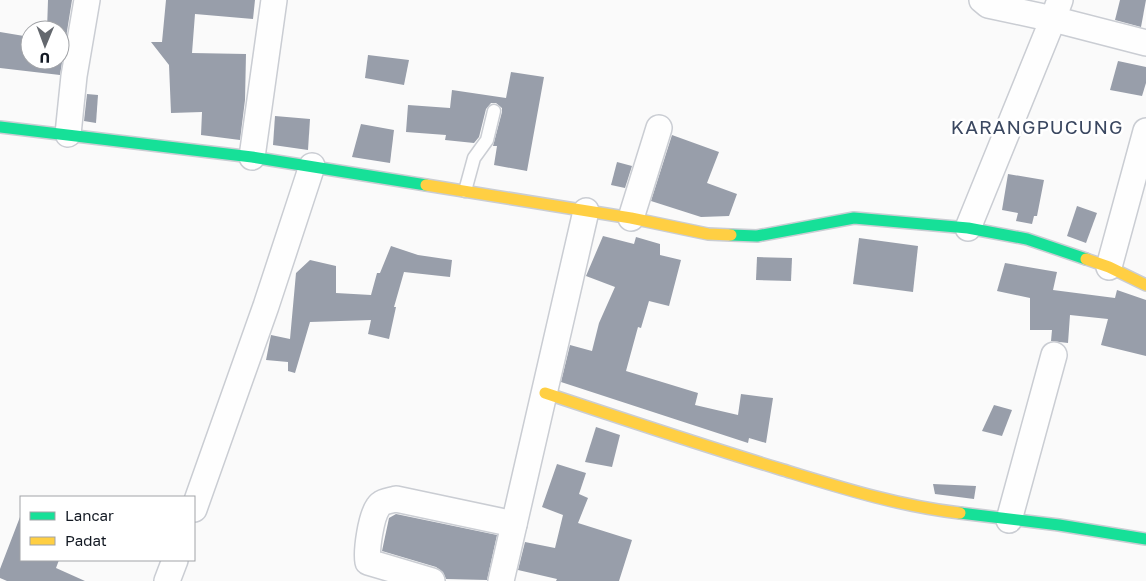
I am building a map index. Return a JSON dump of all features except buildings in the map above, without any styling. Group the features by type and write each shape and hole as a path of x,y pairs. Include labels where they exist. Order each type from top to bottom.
{"street":[{"path":"68,134 74,76 87,0"},
{"path":"252,157 274,0"},
{"path":"982,0 988,5 1057,10 1146,43"},
{"path":"968,228 1057,10"},
{"path":"0,126 312,166 631,218 708,234 757,236 854,218 968,228 1027,239 1109,267 1146,284"},
{"path":"631,218 659,128"},
{"path":"1109,267 1146,132"},
{"path":"195,506 266,306 312,166"},
{"path":"501,581 586,211"},
{"path":"1009,520 1054,355"},
{"path":"545,393 844,489 939,511 1059,525 1146,539"},
{"path":"432,581 368,562 370,532 378,508 384,502 396,499 514,524"},
{"path":"167,581 175,561"}],"lane":[{"path":"465,191 474,158 487,140 494,111"}],"traffic: fast":[{"path":"0,127 252,157 426,185"},
{"path":"731,235 757,236 854,218 968,228 1027,239 1086,259"},
{"path":"960,513 1059,525 1146,539"}],"traffic: slow":[{"path":"426,185 631,218 708,234 731,235"},
{"path":"1086,259 1109,267 1146,285"},
{"path":"545,393 721,451 847,489 914,506 960,513"}],"district":[{"name":"KARANGPUCUNG","path":"1037,126"}]}
